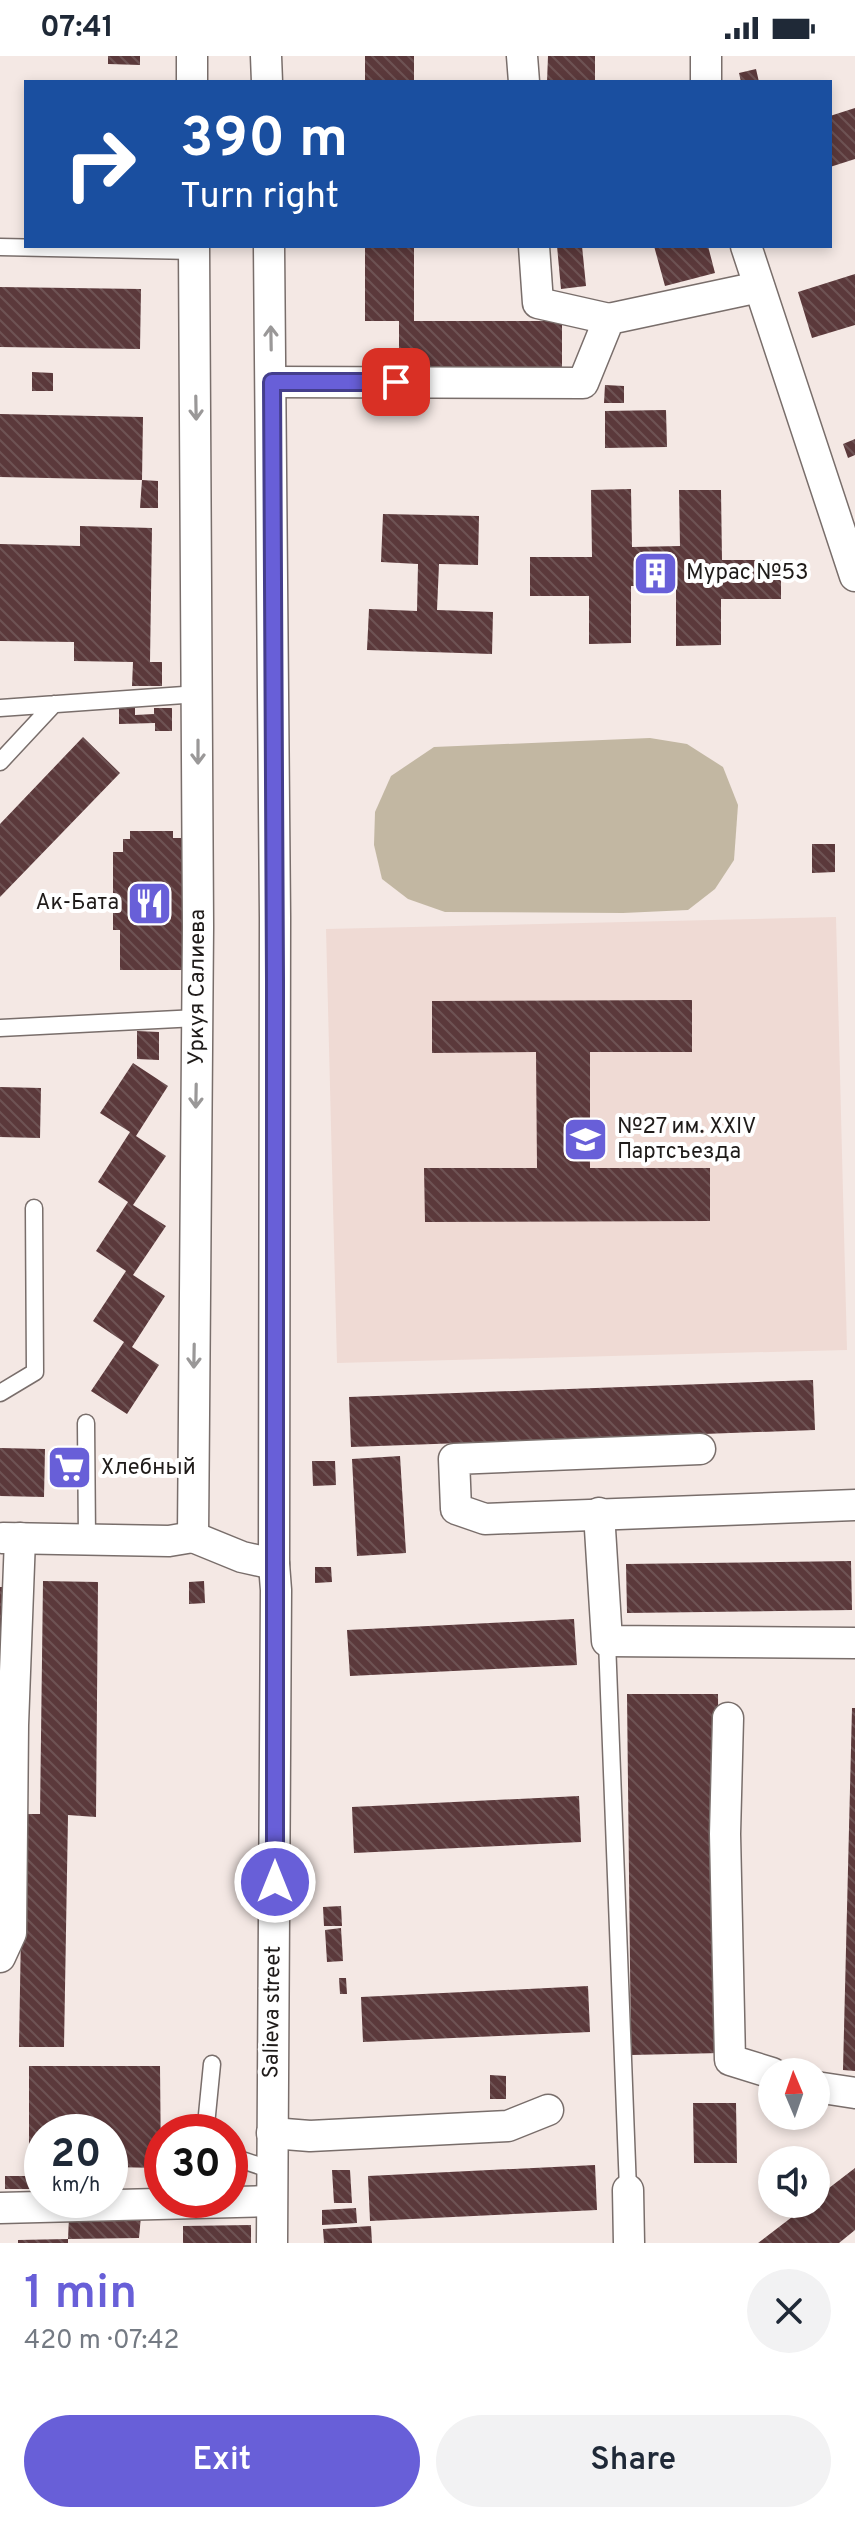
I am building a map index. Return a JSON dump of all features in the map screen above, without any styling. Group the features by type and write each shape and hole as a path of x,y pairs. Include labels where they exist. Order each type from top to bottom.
{"street":[{"path":"192,56 192,80"},
{"path":"266,56 267,80"},
{"path":"522,56 524,80"},
{"path":"706,56 706,80"},
{"name":"Salieva street","path":"269,248 276,1606 272,2243"},
{"path":"534,248 538,303 609,319 759,287"},
{"path":"747,248 855,576"},
{"name":"Уркуя Салиева","path":"193,1537 198,694 194,249"},
{"path":"272,382 583,383 609,319"},
{"path":"700,1449 454,1459 456,1509 485,1519 855,1505"},
{"path":"599,1513 607,1641 855,1643"},
{"path":"0,1957 11,1933 13,1725 10,1538 169,1541 193,1537 242,1557 274,1564"},
{"path":"728,1718 725,1834 730,2060 758,2069"},
{"path":"830,2089 855,2093"},
{"path":"272,2133 310,2136 508,2126 548,2110"},
{"path":"628,2190 629,2243"},
{"path":"0,2208 271,2201"}],"lane":[{"path":"0,247 24,247"},
{"path":"97,248 194,249"},
{"path":"0,708 198,694"},
{"path":"0,762 54,704"},
{"path":"0,1028 197,1018"},
{"path":"0,1393 35,1372 34,1208"},
{"path":"86,1423 87,1539"},
{"path":"607,1641 628,2190"},
{"path":"207,2114 212,2064"},
{"path":"248,2162 272,2170"}],"shaded area":[{"path":"650,738 687,744 723,767 738,805 734,860 715,889 688,910 623,913 445,912 408,899 382,879 374,845 375,812 391,776 434,747"},
{"name":"№27 им. XXIV Партсъезда","path":"836,917 847,1350 337,1363 326,929"}],"building":[{"path":"108,56 140,56 140,65 108,64"},
{"path":"365,56 414,56 414,80 365,80"},
{"path":"548,56 595,56 595,80 547,80"},
{"path":"756,69 759,80 741,80 739,73"},
{"path":"855,108 855,159 832,166 832,115"},
{"path":"365,248 414,248 414,321 562,321 562,375 399,375 399,321 365,321"},
{"path":"557,248 582,248 586,286 561,289"},
{"path":"655,248 709,248 715,273 665,286"},
{"path":"855,274 855,325 812,338 798,292"},
{"path":"0,287 141,289 140,349 0,347"},
{"path":"32,372 53,373 53,391 32,391"},
{"path":"605,385 624,386 624,403 604,403"},
{"path":"666,410 667,447 605,448 605,411"},
{"path":"0,414 143,417 142,480 0,477"},
{"path":"855,439 855,455 848,458 843,444"},
{"path":"142,480 158,481 158,508 140,508"},
{"name":"Мурас №53","path":"631,489 632,547 680,546 679,490 721,490 722,560 781,560 781,599 721,599 721,645 676,646 676,586 631,586 631,643 589,644 589,596 530,596 530,557 592,557 591,490"},
{"path":"383,514 479,516 478,565 439,564 437,610 493,612 492,654 367,650 369,609 417,611 418,564 381,562"},
{"path":"80,526 152,528 150,662 162,662 162,686 132,686 133,662 74,661 74,642 0,641 0,544 80,546"},
{"path":"119,704 135,704 135,715 154,714 154,708 172,708 172,731 155,731 155,723 119,724"},
{"path":"83,737 120,773 0,897 0,824"},
{"path":"130,831 173,831 173,838 185,838 185,970 120,970 120,930 113,930 113,852 123,852 123,839 130,839"},
{"path":"812,844 835,844 835,872 812,873"},
{"path":"692,1000 692,1052 590,1052 590,1168 710,1168 710,1221 425,1222 424,1168 537,1168 536,1052 432,1053 432,1001"},
{"path":"137,1031 159,1032 159,1060 137,1059"},
{"path":"133,1063 168,1086 136,1136 166,1156 133,1205 166,1226 133,1275 165,1296 132,1347 159,1365 127,1414 91,1391 124,1342 93,1321 126,1271 96,1251 128,1202 98,1182 130,1132 100,1113"},
{"path":"0,1087 41,1088 40,1138 0,1137"},
{"path":"813,1380 815,1430 351,1447 349,1397"},
{"path":"0,1448 45,1449 44,1497 0,1496"},
{"path":"400,1456 406,1553 357,1556 352,1459"},
{"path":"312,1461 335,1461 336,1485 313,1486"},
{"path":"851,1561 852,1610 627,1613 626,1564"},
{"path":"315,1567 331,1567 332,1582 315,1583"},
{"path":"43,1581 98,1582 96,1817 68,1815 64,2047 19,2047 23,1814 40,1814"},
{"path":"204,1581 205,1603 189,1604 189,1582"},
{"path":"0,1587 11,1587 12,1634 0,1634"},
{"path":"574,1619 577,1665 350,1676 347,1630"},
{"path":"627,1694 718,1694 721,2053 631,2055"},
{"path":"852,1708 855,1708 855,2071 843,2070"},
{"path":"579,1796 581,1842 354,1853 352,1807"},
{"path":"341,1906 342,1926 324,1926 323,1907"},
{"path":"341,1928 343,1961 327,1962 325,1930"},
{"path":"339,1978 346,1978 347,1994 340,1994"},
{"path":"588,1986 590,2032 363,2042 361,1997"},
{"path":"29,2066 160,2066 160,2114 144,2114 144,2168 128,2167 128,2114 29,2114"},
{"path":"490,2075 506,2076 506,2099 490,2099"},
{"path":"693,2103 736,2103 737,2163 694,2163"},
{"path":"595,2165 597,2210 370,2221 368,2176"},
{"path":"855,2168 855,2230 839,2243 758,2243 791,2218 830,2218 830,2187"},
{"path":"332,2170 350,2170 352,2203 334,2203"},
{"path":"5,2176 24,2176 24,2189 5,2189"},
{"path":"356,2208 357,2223 322,2225 322,2210"},
{"path":"141,2216 139,2238 68,2239 69,2218"},
{"path":"251,2225 251,2243 183,2243 183,2226"},
{"path":"371,2226 372,2243 324,2243 323,2229"},
{"path":"68,2239 68,2243 18,2243 18,2240"}],"place":[{"name":"Мурас №53","path":"655,573"},
{"name":"Ак-Бата","path":"150,903"},
{"name":"№27 им. XXIV Партсъезда","path":"586,1140"},
{"name":"Хлебный","path":"70,1468"}],"route":[{"path":"275,1882 272,382 396,382"}]}
